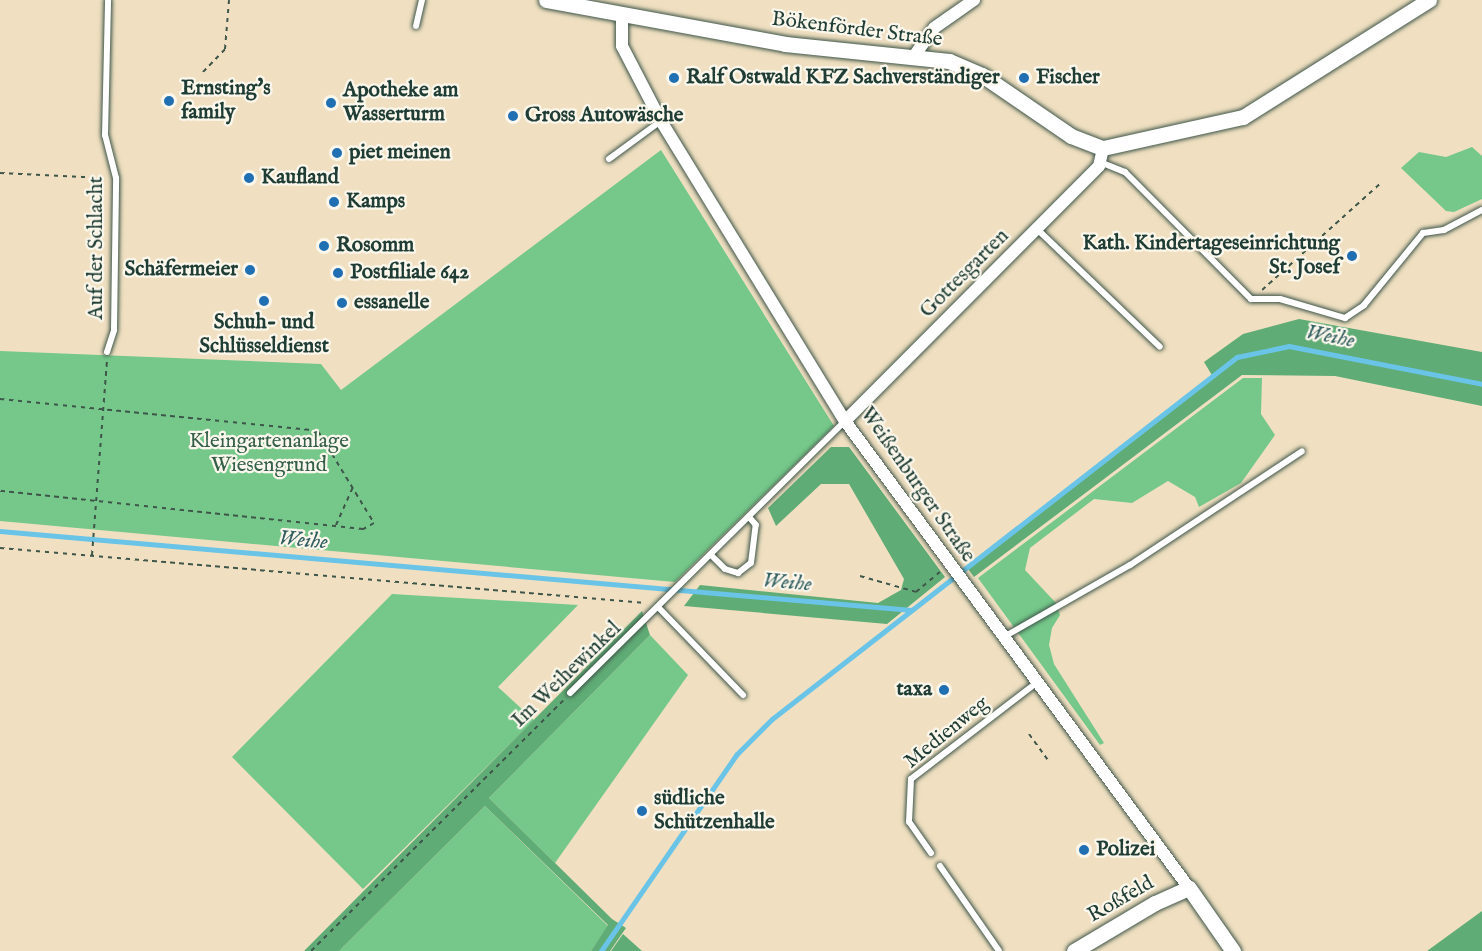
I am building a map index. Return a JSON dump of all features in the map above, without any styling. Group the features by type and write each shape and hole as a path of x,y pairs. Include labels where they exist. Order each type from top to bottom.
{"street":[{"name":"Bökenförder Straße","path":"546,0 785,44 949,61 982,75 1101,155"},
{"path":"914,56 934,28 974,0"},
{"path":"1101,155 1243,117 1429,0"},
{"name":"Weißenburger Straße","path":"622,14 622,46 661,121 845,421 962,585 1189,888 1233,951"},
{"name":"Gottesgarten","path":"845,421 1037,229 1101,155"},
{"name":"Roßfeld","path":"1074,951 1155,903 1189,888"}],"lane":[{"name":"Auf der Schlacht","path":"107,352 114,330 116,178 105,135 108,0"},
{"path":"416,26 422,0"},
{"path":"609,159 661,121"},
{"path":"1101,155 1125,172 1251,299 1280,299 1345,318 1355,314 1423,233 1444,230 1482,210"},
{"path":"1037,229 1160,347"},
{"name":"Im Weihewinkel","path":"570,693 712,556 845,421"},
{"path":"1002,638 1130,565 1302,451"},
{"path":"712,556 725,569 738,573 751,564 756,525 749,518"},
{"path":"659,608 743,695"},
{"name":"Medienweg","path":"931,853 909,822 910,779 1035,684"},
{"path":"940,866 999,951"}],"path":[{"path":"203,72 225,49 229,0"},
{"path":"0,173 116,178"},
{"path":"1260,299 1263,288 1382,182"},
{"path":"92,555 94,500 104,408 107,352"},
{"path":"0,399 318,431 374,523 363,529 0,491"},
{"path":"335,526 353,487"},
{"path":"0,548 613,598 659,608"},
{"path":"860,576 916,592 948,565"},
{"name":"Im Weihewinkel","path":"311,951 570,693"},
{"path":"1029,734 1048,760"}],"green space":[{"path":"1472,147 1482,156 1482,199 1454,212 1446,211 1401,168 1419,152 1446,157"},
{"name":"Kleingartenanlage Wiesengrund","path":"661,150 834,426 675,582 0,521 0,351 321,364 341,390"},
{"path":"1299,319 1482,352 1482,406 1335,376 1242,375 974,577 968,569 1213,377 1204,362 1243,334"},
{"path":"1243,378 1262,378 1261,414 1275,435 1241,483 1199,507 1195,497 1168,481 1132,503 1094,499 1030,548 1025,570 1056,603 1060,615 1052,628 1049,645 1054,664 1104,743 1100,745 978,578"},
{"path":"831,447 849,447 945,577 887,624 684,606 700,585 878,603 901,590 904,579 849,484 821,484 776,526 768,508"},
{"path":"392,594 578,605 498,687 534,720 363,889 232,757"},
{"path":"642,611 650,635 489,798 612,919 626,928 610,951 591,951 608,925 485,806 339,951 304,951"},
{"path":"650,635 688,675 555,863 489,798"},
{"path":"485,806 608,926 591,951 339,951"},
{"path":"1482,911 1482,951 1427,951"},
{"path":"623,934 642,951 611,951"}],"waterway":[{"name":"Weihe","path":"601,951 737,754 772,719 1237,357 1289,346 1482,384"},
{"name":"Weihe","path":"0,531 912,610"}],"place":[{"name":"Ralf Ostwald KFZ Sachverständiger","path":"674,78"},
{"name":"Fischer","path":"1024,78"},
{"name":"Ernsting's family","path":"169,101"},
{"name":"Apotheke am Wasserturm","path":"331,103"},
{"name":"Gross Autowäsche","path":"513,116"},
{"name":"piet meinen","path":"337,153"},
{"name":"Kaufland","path":"249,178"},
{"name":"Kamps","path":"334,202"},
{"name":"Rosomm","path":"324,246"},
{"name":"Kath. Kindertageseinrichtung St. Josef","path":"1352,256"},
{"name":"Schäfermeier","path":"250,270"},
{"name":"Postfiliale 642","path":"338,273"},
{"name":"Schuh- und Schlüsseldienst","path":"264,301"},
{"name":"essanelle","path":"342,303"},
{"name":"taxa","path":"944,690"},
{"name":"südliche Schützenhalle","path":"642,811"},
{"name":"Polizei","path":"1084,850"}]}
